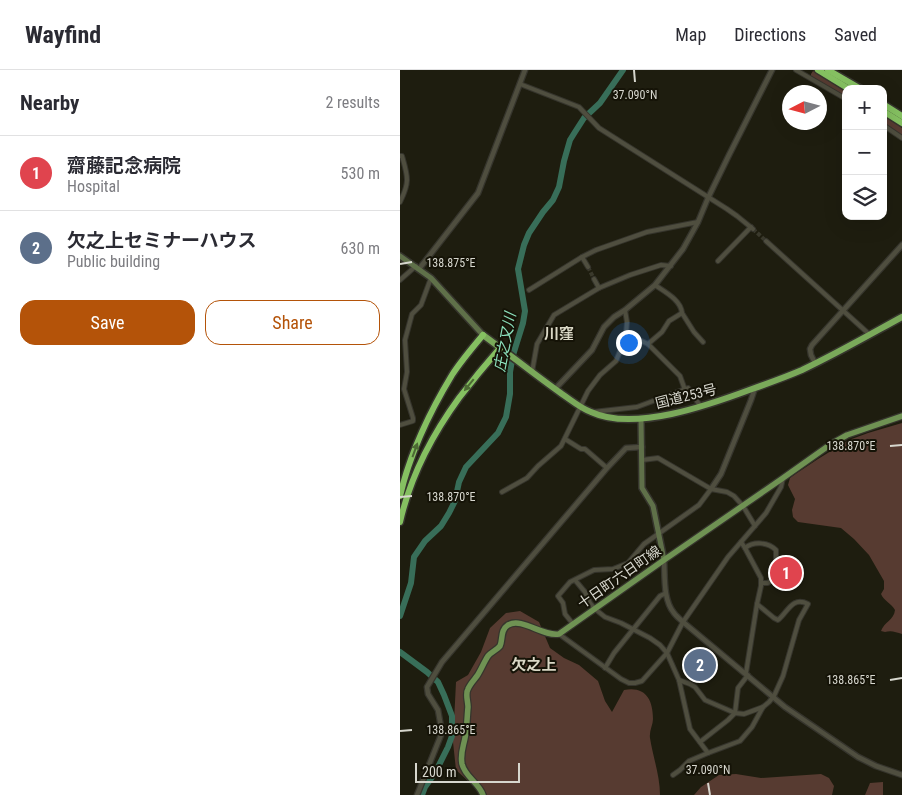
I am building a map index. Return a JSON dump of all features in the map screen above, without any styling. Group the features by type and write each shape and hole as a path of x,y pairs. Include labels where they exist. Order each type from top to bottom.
{"highway":[{"path":"818,70 849,85"},
{"path":"828,70 850,85"},
{"path":"887,105 902,112"},
{"path":"887,106 902,116"},
{"path":"887,114 902,123"},
{"name":"国道253号","path":"483,335 555,389 590,412 606,417 627,420 701,407 755,388 815,363 902,316"},
{"path":"400,496 421,433 432,411 452,375 483,335"},
{"path":"400,522 416,474 434,436 458,400 500,348"}],"main road":[{"path":"400,256 431,278 483,335"},
{"name":"十日町六日町線","path":"559,634 831,444 847,435 902,416"},
{"path":"641,419 642,488 653,506 664,560"},
{"path":"483,795 482,790 463,769 461,761 461,752 465,738 468,688 478,676 489,655 500,646 504,629 508,625 522,624 553,635 559,634"}],"street":[{"path":"400,280 417,267 478,192 526,70"},
{"path":"555,389 592,350 604,328 614,317 655,285 683,249 772,70"},
{"path":"796,70 842,98"},
{"path":"520,84 579,107 599,128 737,216 752,228 718,261"},
{"path":"887,128 902,138"},
{"path":"400,156 402,156 407,174 406,189 400,202"},
{"path":"529,290 596,250 647,232 698,222"},
{"path":"766,241 869,334"},
{"path":"815,363 810,349 902,245"},
{"path":"582,257 588,267"},
{"path":"532,372 537,344 554,315 599,288 661,265 670,266"},
{"path":"400,426 413,421 404,389 407,372 404,340 412,314 421,305 431,278"},
{"path":"594,279 599,288"},
{"path":"655,285 671,296 682,307 682,313 703,342"},
{"path":"502,492 527,478 561,446 588,391 600,375 616,361 626,334 625,310"},
{"path":"648,344 662,332 669,321 682,313"},
{"path":"626,334 648,344 680,376 685,390"},
{"path":"590,412 637,407 688,388 701,407"},
{"path":"573,624 565,614 563,603 558,596 570,582 594,570 613,569 628,563 644,544 699,504 721,474 755,388"},
{"path":"565,439 581,449 585,449 607,468"},
{"path":"417,795 430,758 441,735 438,710 428,694 427,686 442,662 607,468 626,448 642,447"},
{"path":"642,460 658,458 711,490 726,492 734,496 755,526"},
{"path":"559,634 629,683 642,681 667,653 683,622 728,557 766,513 781,487 783,478"},
{"path":"700,742 735,713 738,688 747,674 761,578 740,542"},
{"path":"745,548 749,545 765,544 776,550 776,576 768,583 761,583"},
{"path":"664,560 668,604 683,622 785,706 858,757 876,766 902,775"},
{"path":"575,580 585,592 590,603 605,617 655,641 667,653 679,680 690,729 708,753"},
{"path":"605,668 614,653 660,596 666,594"},
{"path":"679,680 695,687 705,700 735,713 744,714 769,702 774,696 783,676 799,620 808,604 798,601 792,604 778,620 757,604"},
{"path":"672,775 689,761 740,741 752,727 762,707"}],"shaded area":[{"path":"813,71 842,89 842,96 811,77"},
{"path":"887,118 902,128 902,136 887,126"},
{"path":"902,423 902,634 881,631 893,616 895,610 881,594 884,589 884,581 869,555 841,528 798,522 793,517 792,510 795,499 788,485 790,478 849,440"},
{"path":"520,611 539,622 550,648 564,658 579,665 598,681 605,701 612,712 624,690 637,690 646,696 653,712 650,738 658,774 660,795 487,795 480,785 467,780 456,770 453,742 456,682 468,675 481,652 490,628 506,613"},
{"path":"736,774 761,778 821,774 829,778 834,786 832,795 694,795 701,787 719,775"},
{"path":"883,782 883,795 865,795 870,783"}],"waterway":[{"name":"庄之又川","path":"400,616 411,583 414,557 425,541 441,526 449,513 466,467 498,433 506,417 513,355 525,311 518,269 524,245 529,233 553,200 559,187 570,140 584,118 600,103 623,70"},
{"name":"庄之又川","path":"400,652 438,682 452,716 452,736 448,747 422,795"}],"tunnel":[{"path":"753,229 766,241"},
{"path":"588,267 594,279"}],"place":[{"name":"齋藤記念病院","path":"786,573"},
{"name":"欠之上セミナーハウス","path":"700,665"}],"district":[{"name":"川窪","path":"559,334"},
{"name":"欠之上","path":"534,665"}]}
